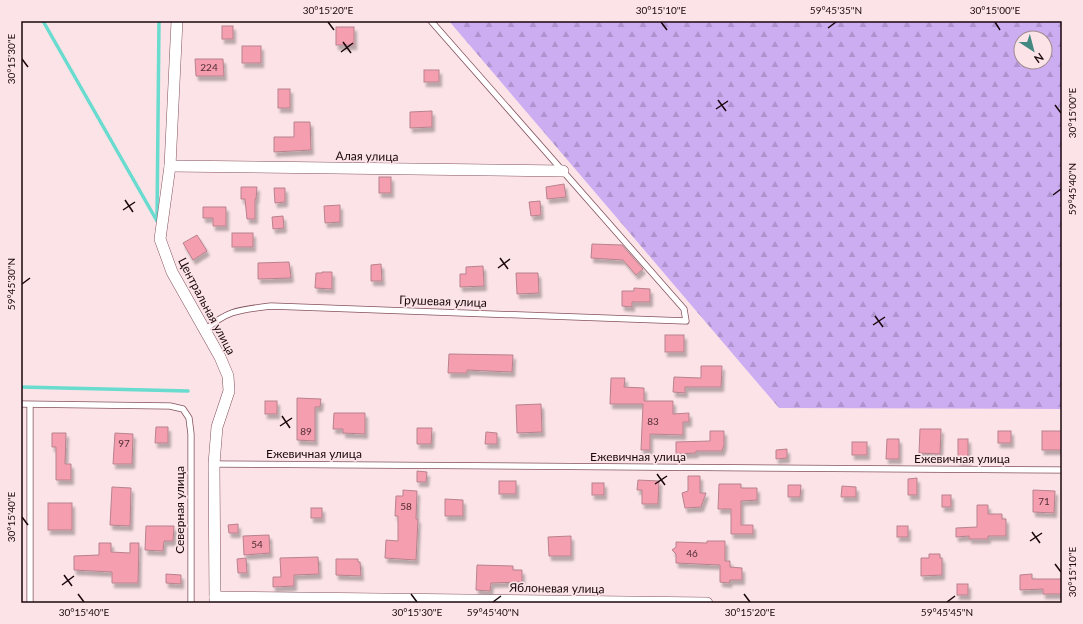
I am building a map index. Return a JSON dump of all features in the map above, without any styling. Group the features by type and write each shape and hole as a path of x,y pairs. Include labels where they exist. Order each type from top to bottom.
{"street":[{"name":"Центральная улица","path":"177,21 170,166 160,239 172,272 205,330 225,370 229,391 217,427 214,464 215,600"},
{"name":"Алая улица","path":"170,166 563,171"},
{"name":"Яблоневая улица","path":"215,600 707,603"}],"lane":[{"path":"432,21 563,171"},
{"name":"Грушевая улица","path":"205,330 216,320 232,312 271,306 686,321 684,309 563,171"},
{"path":"21,404 30,404 30,603"},
{"name":"Северная улица","path":"30,404 170,406 183,409 189,418 191,603"},
{"name":"Ежевичная улица","path":"214,464 1062,470"}],"green space":[{"path":"449,21 1062,21 1062,409 779,408"}],"building":[{"path":"222,26 233,26 233,39 222,39"},
{"path":"336,27 354,27 354,45 336,45"},
{"path":"242,46 261,46 261,63 242,63"},
{"path":"195,59 223,59 224,76 196,76"},
{"path":"424,70 439,70 439,82 424,82"},
{"path":"278,89 290,89 290,108 278,108"},
{"path":"432,111 432,127 410,128 410,112"},
{"path":"294,122 310,122 311,150 274,152 274,137 294,137"},
{"path":"379,177 391,177 391,193 379,193"},
{"path":"564,184 566,197 547,199 546,187"},
{"path":"241,187 257,187 255,199 255,219 247,219 245,199 241,199"},
{"path":"274,188 285,188 285,202 275,203"},
{"path":"540,201 541,215 531,216 529,202"},
{"path":"340,205 340,222 325,223 324,206"},
{"path":"203,207 226,207 226,226 213,226 213,218 203,218"},
{"path":"283,216 284,228 273,229 272,217"},
{"path":"232,233 253,233 253,247 232,247"},
{"path":"197,235 207,251 193,260 183,243"},
{"path":"592,244 622,245 643,269 636,275 623,260 591,258"},
{"path":"289,262 290,278 258,279 258,263"},
{"path":"381,264 382,281 371,281 371,265"},
{"path":"483,266 484,286 460,287 460,274 466,274 466,267"},
{"path":"332,272 332,289 315,288 316,273"},
{"path":"516,273 538,273 539,293 517,294"},
{"path":"634,288 650,289 650,302 632,302 632,307 622,306 622,291 634,291"},
{"path":"665,335 684,335 684,352 665,352"},
{"path":"449,354 513,355 512,372 467,370 467,373 448,373"},
{"path":"701,366 722,366 721,387 685,387 685,393 673,392 674,377 701,378"},
{"path":"611,378 625,378 624,387 644,388 644,401 673,401 673,414 689,413 689,422 683,422 683,435 650,434 650,450 641,450 643,404 610,404"},
{"path":"297,398 321,399 320,407 315,407 315,441 297,440"},
{"path":"265,401 277,401 277,414 265,414"},
{"path":"541,404 542,432 517,433 516,405"},
{"path":"334,413 365,413 365,434 343,433 343,429 333,429"},
{"path":"156,427 168,427 168,443 155,443"},
{"path":"417,428 432,428 431,444 417,444"},
{"path":"920,429 941,429 940,454 919,453"},
{"path":"710,431 724,431 724,445 722,451 696,451 696,453 676,454 676,442 710,441"},
{"path":"998,431 1011,431 1011,443 998,443"},
{"path":"1042,431 1062,431 1062,450 1042,450"},
{"path":"486,432 497,433 497,444 485,444"},
{"path":"52,433 66,433 65,464 71,464 71,480 56,480 56,447 52,447"},
{"path":"115,433 133,434 132,464 113,464"},
{"path":"887,439 899,439 899,459 886,459"},
{"path":"958,439 968,439 968,461 958,461"},
{"path":"852,442 867,442 867,455 852,455"},
{"path":"787,449 787,458 776,459 776,450"},
{"path":"417,471 427,472 426,482 417,482"},
{"path":"688,476 700,476 700,493 706,493 701,507 685,508 682,493 688,491"},
{"path":"917,478 917,495 908,495 908,479"},
{"path":"638,480 659,481 658,504 642,504 642,490 637,490"},
{"path":"499,481 516,481 516,494 499,494"},
{"path":"592,483 604,483 604,495 592,495"},
{"path":"719,484 741,484 741,488 757,488 757,500 741,501 741,525 753,525 753,534 731,534 731,509 718,509"},
{"path":"788,485 801,485 800,497 788,497"},
{"path":"842,486 856,487 856,497 841,497"},
{"path":"112,487 131,488 130,526 110,525"},
{"path":"403,490 417,491 416,519 418,519 416,560 385,558 386,540 398,541 398,516 395,516 396,496 403,496"},
{"path":"1033,490 1055,491 1054,513 1033,512"},
{"path":"942,495 951,495 951,507 942,507"},
{"path":"445,499 463,500 463,516 445,516"},
{"path":"48,503 72,503 72,530 48,530"},
{"path":"977,505 988,505 988,514 1002,514 1002,519 1006,519 1006,536 988,536 988,539 969,539 969,536 956,537 956,528 977,527"},
{"path":"311,508 322,508 322,518 311,518"},
{"path":"238,524 238,533 229,533 228,525"},
{"path":"146,526 174,526 173,541 164,541 163,551 145,550"},
{"path":"897,526 908,526 908,537 897,537"},
{"path":"269,535 270,553 244,555 243,536"},
{"path":"571,536 571,556 549,556 548,537"},
{"path":"707,541 725,541 725,561 730,561 730,567 742,568 742,580 730,580 729,583 720,582 720,565 676,563 676,554 672,550 676,547 676,542 707,543"},
{"path":"99,543 111,543 111,552 130,553 130,543 139,543 138,583 112,583 112,572 74,570 74,556 99,555"},
{"path":"929,554 940,554 940,558 942,558 942,575 921,576 921,558 929,558"},
{"path":"318,557 319,574 294,575 294,586 273,587 273,577 281,577 280,558"},
{"path":"246,558 247,573 238,573 237,559"},
{"path":"336,559 358,559 358,562 360,562 361,576 336,575"},
{"path":"477,565 513,566 513,570 522,570 522,582 491,583 490,591 476,590"},
{"path":"166,574 181,575 181,584 166,583"},
{"path":"1032,574 1032,579 1062,579 1062,594 1043,594 1043,589 1020,590 1020,575"},
{"path":"957,584 968,584 968,595 957,595"}],"waterway":[{"path":"43,21 157,221"},
{"path":"157,220 159,21"},
{"path":"21,387 188,391"}]}
